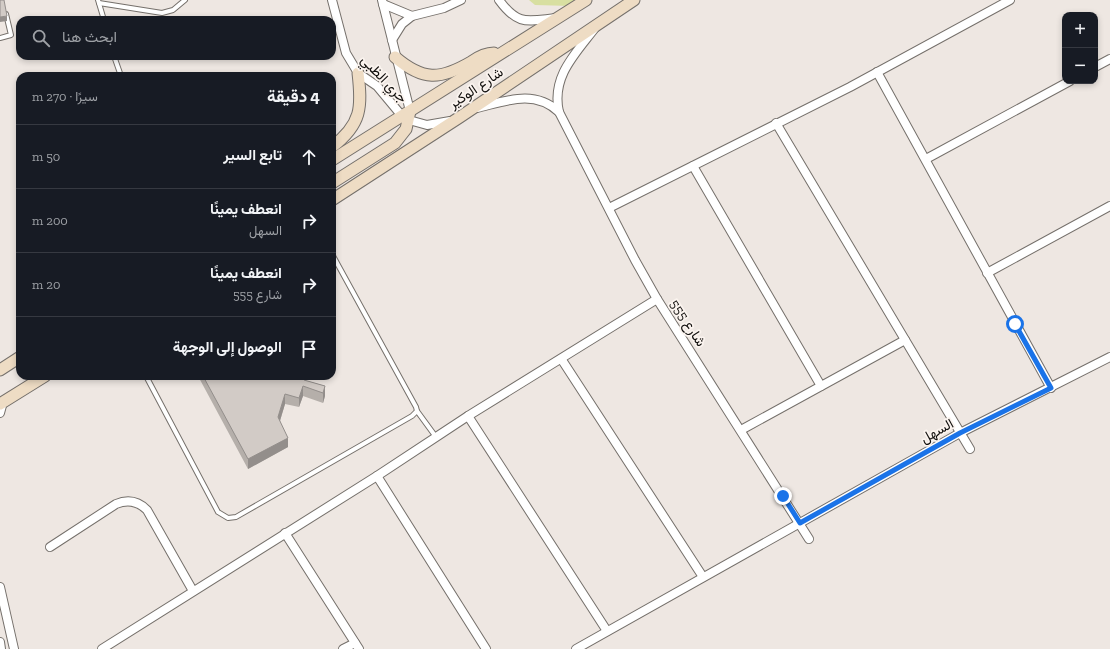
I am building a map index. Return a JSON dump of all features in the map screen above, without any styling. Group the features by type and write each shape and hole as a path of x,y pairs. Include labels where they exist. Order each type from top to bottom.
{"main road":[{"name":"شارع الوكير","path":"336,158 407,116 498,54 586,0"},
{"name":"شارع الوكير","path":"336,197 460,117 634,0"},
{"path":"395,57 416,72 438,76 450,73 483,55 498,54"},
{"path":"336,144 344,138 359,114 361,96 358,73"},
{"path":"336,181 394,143 404,133 407,116"},
{"path":"0,370 16,360"},
{"path":"1,406 39,380"}],"street":[{"name":"جري الظبي","path":"332,0 346,53 353,67 358,73 377,86 407,116 427,125 448,122 460,117"},
{"path":"392,40 402,24 412,16 444,8 461,0"},
{"path":"609,208 877,72 1010,0"},
{"path":"501,1 511,15 520,19 529,20 557,18"},
{"name":"جري الظبي","path":"382,2 392,40 407,116"},
{"path":"382,2 412,16"},
{"name":"شارع 555","path":"601,22 568,64 561,76 557,90 559,112 635,260 657,299 809,539"},
{"path":"1098,65 1110,59"},
{"path":"877,72 1051,388"},
{"path":"926,159 1064,84"},
{"name":"شارع 555","path":"470,110 525,97 546,102 559,112"},
{"path":"776,123 970,449"},
{"path":"693,166 821,386"},
{"path":"987,273 1110,206"},
{"path":"102,649 284,533 377,476 468,416 562,360 657,299"},
{"path":"741,430 905,340"},
{"name":"السهل","path":"576,649 960,433 1110,357"},
{"path":"562,360 703,577"},
{"path":"468,416 607,631"},
{"path":"377,476 486,649"},
{"path":"50,547 116,504 124,501 134,502 147,510 193,591"},
{"path":"284,533 357,646 344,649"},
{"path":"0,587 14,649"},
{"path":"0,615 4,607"},
{"path":"0,642 1,649"}],"lane":[{"path":"103,16 98,2 162,13 173,10 185,0"},
{"path":"0,38 11,35 5,7"},
{"path":"115,60 120,72"},
{"path":"336,266 417,411 436,438"},
{"path":"148,380 218,512 228,518 236,517 412,416 417,411"}],"green space":[{"path":"529,0 580,0 571,6 535,5"}],"building":[{"path":"0,0 4,0 7,16 0,17"},
{"path":"205,380 304,380 325,386 323,393 303,386 299,398 285,394 278,417 288,438 248,459"}],"route":[{"path":"783,496 800,523 960,433 1051,388 1015,324"}]}
